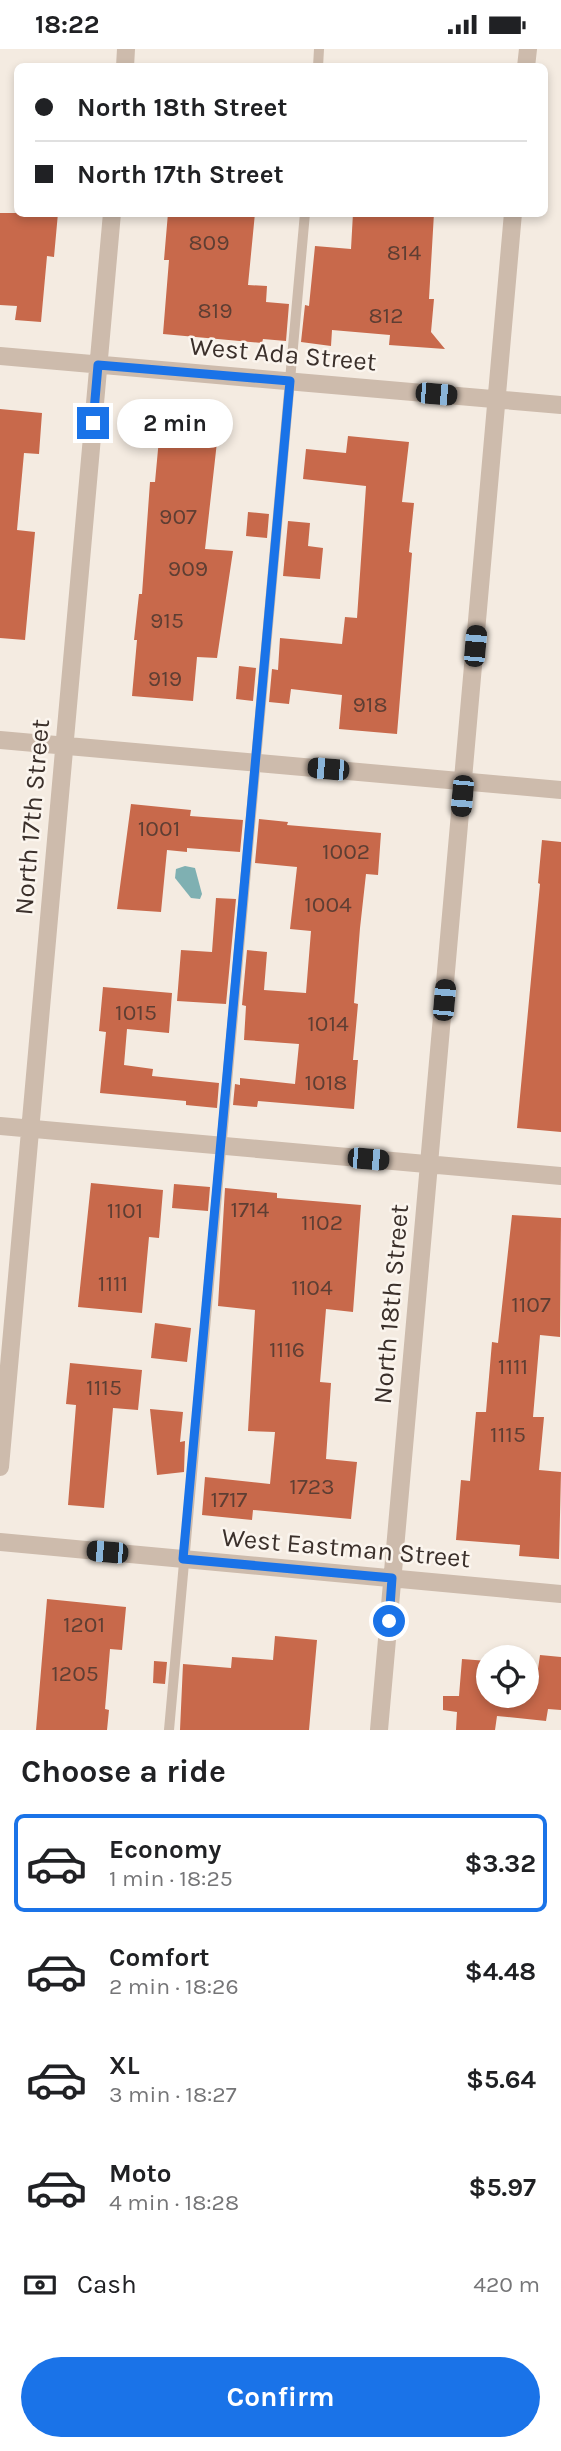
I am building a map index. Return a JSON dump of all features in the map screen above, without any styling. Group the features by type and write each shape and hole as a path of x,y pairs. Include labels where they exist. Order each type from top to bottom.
{"street":[{"name":"North 17th Street","path":"0,1467 111,217"},
{"name":"North 18th Street","path":"379,1730 513,217"},
{"name":"West Ada Street","path":"0,356 561,405"},
{"path":"0,740 561,790"},
{"path":"0,1126 561,1175"},
{"name":"West Eastman Street","path":"0,1542 561,1594"}],"lane":[{"path":"169,1730 304,217"}],"water":[{"path":"185,866 195,868 202,894 200,899 191,898 175,878 176,869"}],"building":[{"path":"0,213 14,213 14,217 58,217 54,257 47,256 41,322 15,320 17,306 0,305"},
{"path":"168,217 255,217 248,285 267,286 266,302 289,304 286,341 263,339 262,343 163,334 169,260 164,260"},
{"path":"353,217 434,217 429,299 434,299 431,332 445,349 389,345 390,335 332,330 331,346 301,342 305,305 309,306 315,246 351,249"},
{"path":"0,409 42,413 39,454 24,453 17,530 35,532 25,640 0,638"},
{"path":"160,428 218,433 205,549 233,551 217,658 197,657 193,701 132,696 137,640 134,640 139,594 142,594 150,482 155,482"},
{"path":"348,436 409,442 402,502 414,503 409,552 412,553 397,734 339,729 342,695 291,689 289,704 269,702 272,669 278,670 280,638 342,644 345,617 357,618 366,486 303,479 306,449 346,453"},
{"path":"248,512 269,514 267,538 246,536"},
{"path":"288,521 310,523 308,546 323,548 320,579 283,576"},
{"path":"239,666 256,668 253,701 236,699"},
{"path":"131,804 191,810 190,816 243,820 240,852 187,848 187,852 167,850 161,912 117,909"},
{"path":"259,819 288,822 287,825 381,833 378,875 366,874 360,928 354,1003 358,1004 353,1060 358,1060 354,1109 258,1101 257,1107 233,1105 235,1084 240,1085 240,1078 295,1084 299,1044 244,1040 246,1006 242,1005 247,950 267,952 264,990 306,993 311,931 290,929 297,867 255,863"},
{"path":"542,840 561,842 561,1132 517,1128"},
{"path":"216,898 236,899 226,1004 177,1001 181,950 212,952"},
{"path":"103,987 172,993 169,1033 127,1029 124,1065 153,1069 152,1076 219,1083 217,1108 186,1105 186,1101 100,1093 106,1032 99,1031"},
{"path":"91,1183 163,1190 159,1238 149,1237 142,1313 78,1307"},
{"path":"174,1184 210,1187 208,1211 172,1208"},
{"path":"225,1188 277,1193 277,1198 361,1205 353,1312 326,1309 320,1382 331,1383 326,1459 357,1462 351,1519 253,1510 252,1520 202,1515 205,1477 270,1484 275,1432 248,1431 255,1310 218,1306"},
{"path":"512,1215 561,1218 560,1337 540,1335 533,1417 544,1417 539,1470 561,1472 559,1559 519,1556 520,1545 456,1540 461,1480 470,1481 476,1412 486,1412 492,1342 498,1343"},
{"path":"155,1323 191,1328 187,1362 151,1358"},
{"path":"70,1363 142,1370 138,1410 113,1408 104,1508 68,1505 76,1405 66,1404"},
{"path":"150,1409 183,1412 180,1442 185,1441 184,1472 157,1475"},
{"path":"47,1599 126,1607 122,1650 110,1649 105,1709 109,1710 107,1730 36,1730"},
{"path":"275,1636 317,1640 309,1730 180,1730 183,1664 231,1668 232,1657 273,1660"},
{"path":"540,1655 561,1657 561,1710 548,1709 546,1721 497,1716 495,1730 456,1730 457,1712 443,1710 443,1696 459,1696 462,1659 476,1660 476,1708 539,1708"},
{"path":"154,1661 167,1662 165,1684 153,1683"}],"route":[{"path":"93,423 98,365 290,381 183,1559 392,1578 389,1621"}]}
